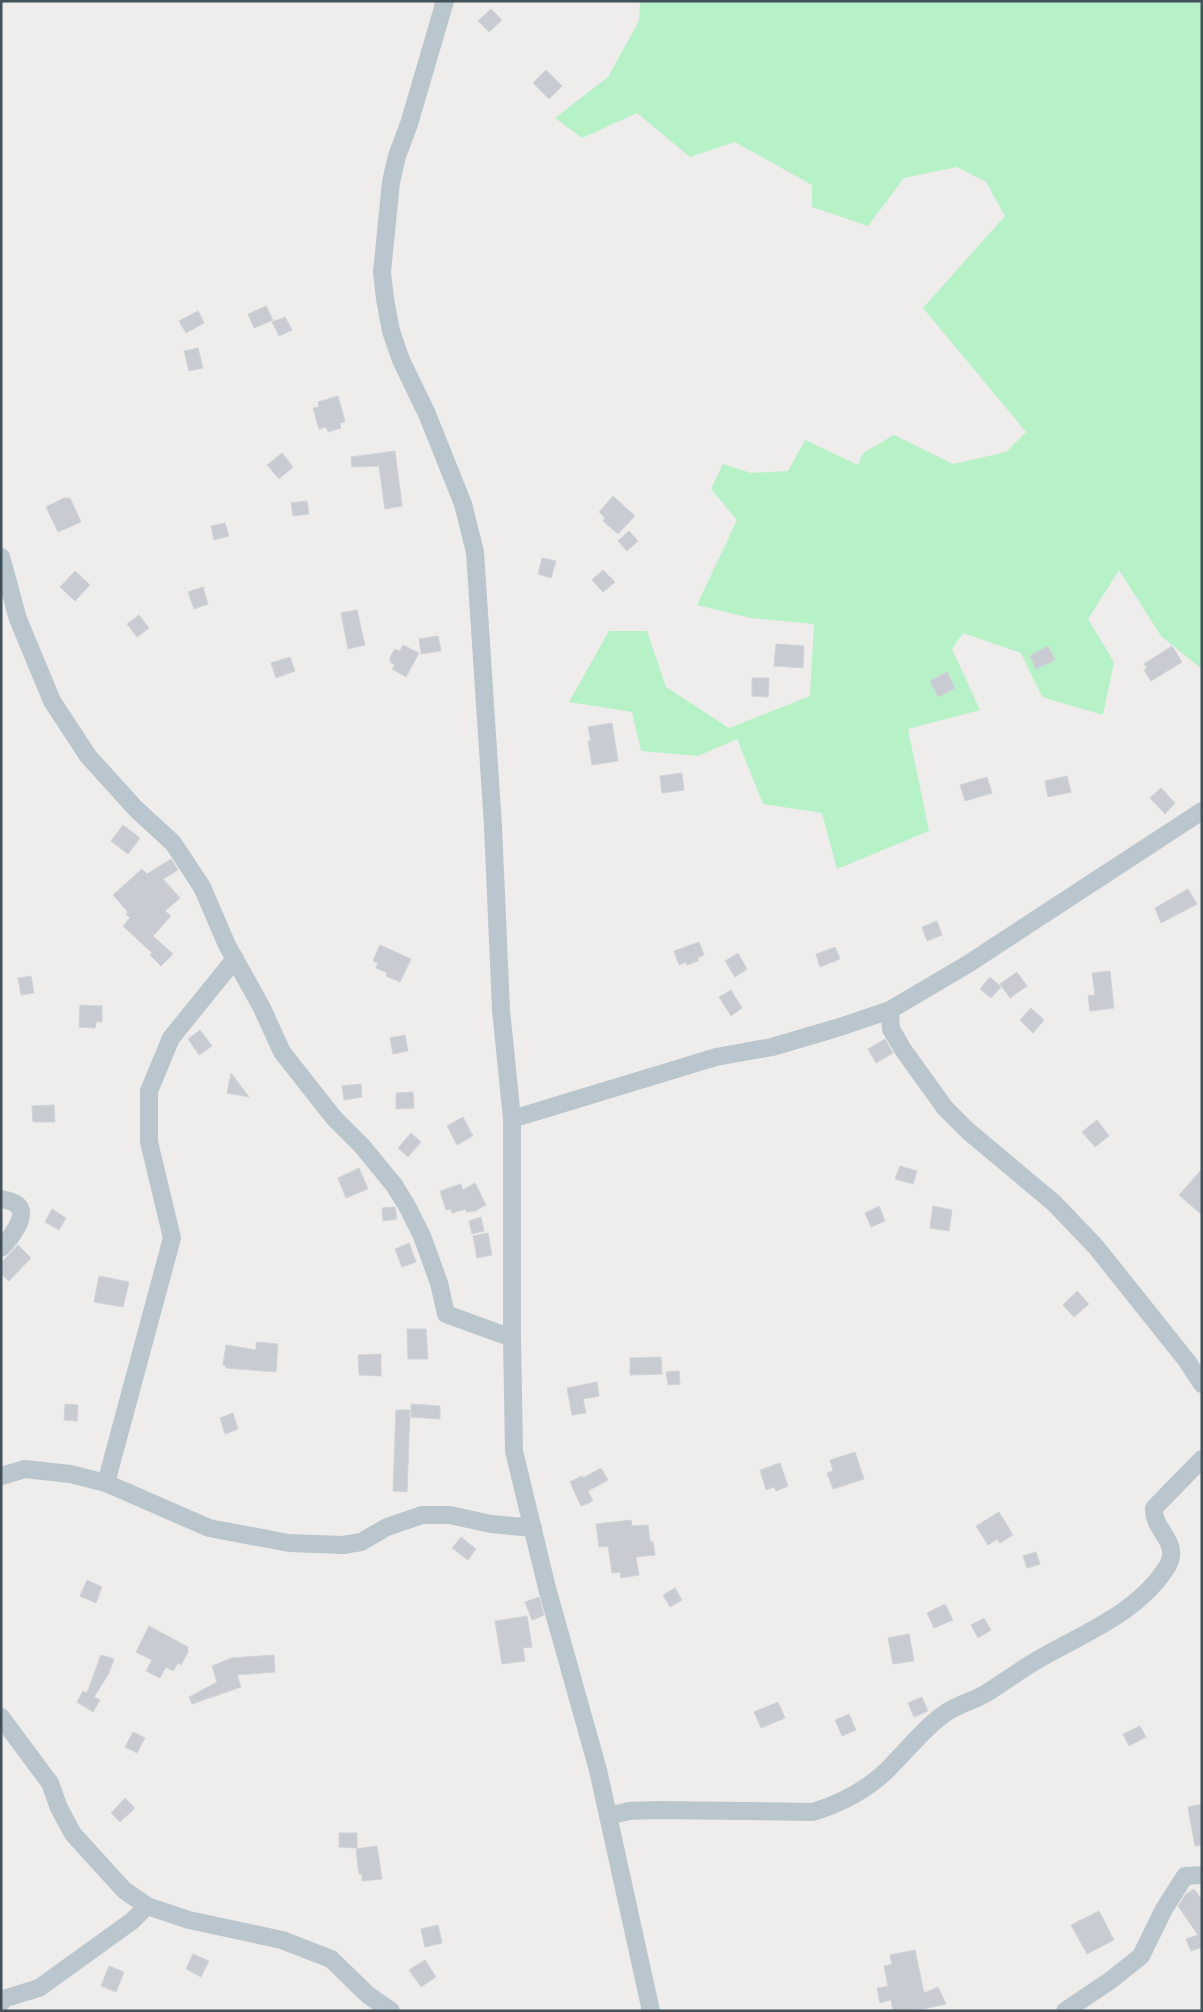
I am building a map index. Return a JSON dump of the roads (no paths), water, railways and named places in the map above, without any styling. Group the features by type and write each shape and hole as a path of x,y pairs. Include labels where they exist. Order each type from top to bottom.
{"street":[{"path":"445,1 409,124 397,156 391,182 382,272 385,300 401,360 427,414 463,504 475,552 492,826 500,1010 512,1119 514,1451 598,1770 647,2010"},
{"path":"1,557 18,619 52,701 88,756 136,809 173,843 202,887 227,945 262,1008 282,1052 334,1118 362,1146 394,1185 408,1206 422,1236 439,1283 446,1314 512,1338"},
{"path":"512,1119 698,1062 772,1046 890,1010 968,964 1202,811"},
{"path":"106,1483 172,1238 149,1142 149,1091 171,1038 235,960"},
{"path":"890,1010 891,1029 904,1051 945,1108 968,1131 1054,1203 1096,1247 1187,1361 1202,1384"},
{"path":"1,1199 16,1203 22,1215 10,1238 1,1248"},
{"path":"608,1816 657,1810 813,1812 832,1806 856,1793 892,1766 916,1739 946,1712 984,1694 1038,1660 1123,1612 1149,1590 1166,1568 1170,1558 1169,1540 1154,1516 1154,1508 1202,1459"},
{"path":"1,1476 26,1469 70,1474 106,1483 209,1528 289,1543 343,1545 360,1542 387,1527 422,1515 450,1515 491,1524 533,1528"},
{"path":"1,1717 50,1783 59,1808 73,1834 124,1890 147,1906 189,1920 282,1940 331,1959 368,1995 391,2011"},
{"path":"1065,2011 1111,1980 1141,1956 1164,1909 1185,1876 1202,1875"},
{"path":"1,2003 3,1999 39,1988 132,1921 147,1906"}]}
